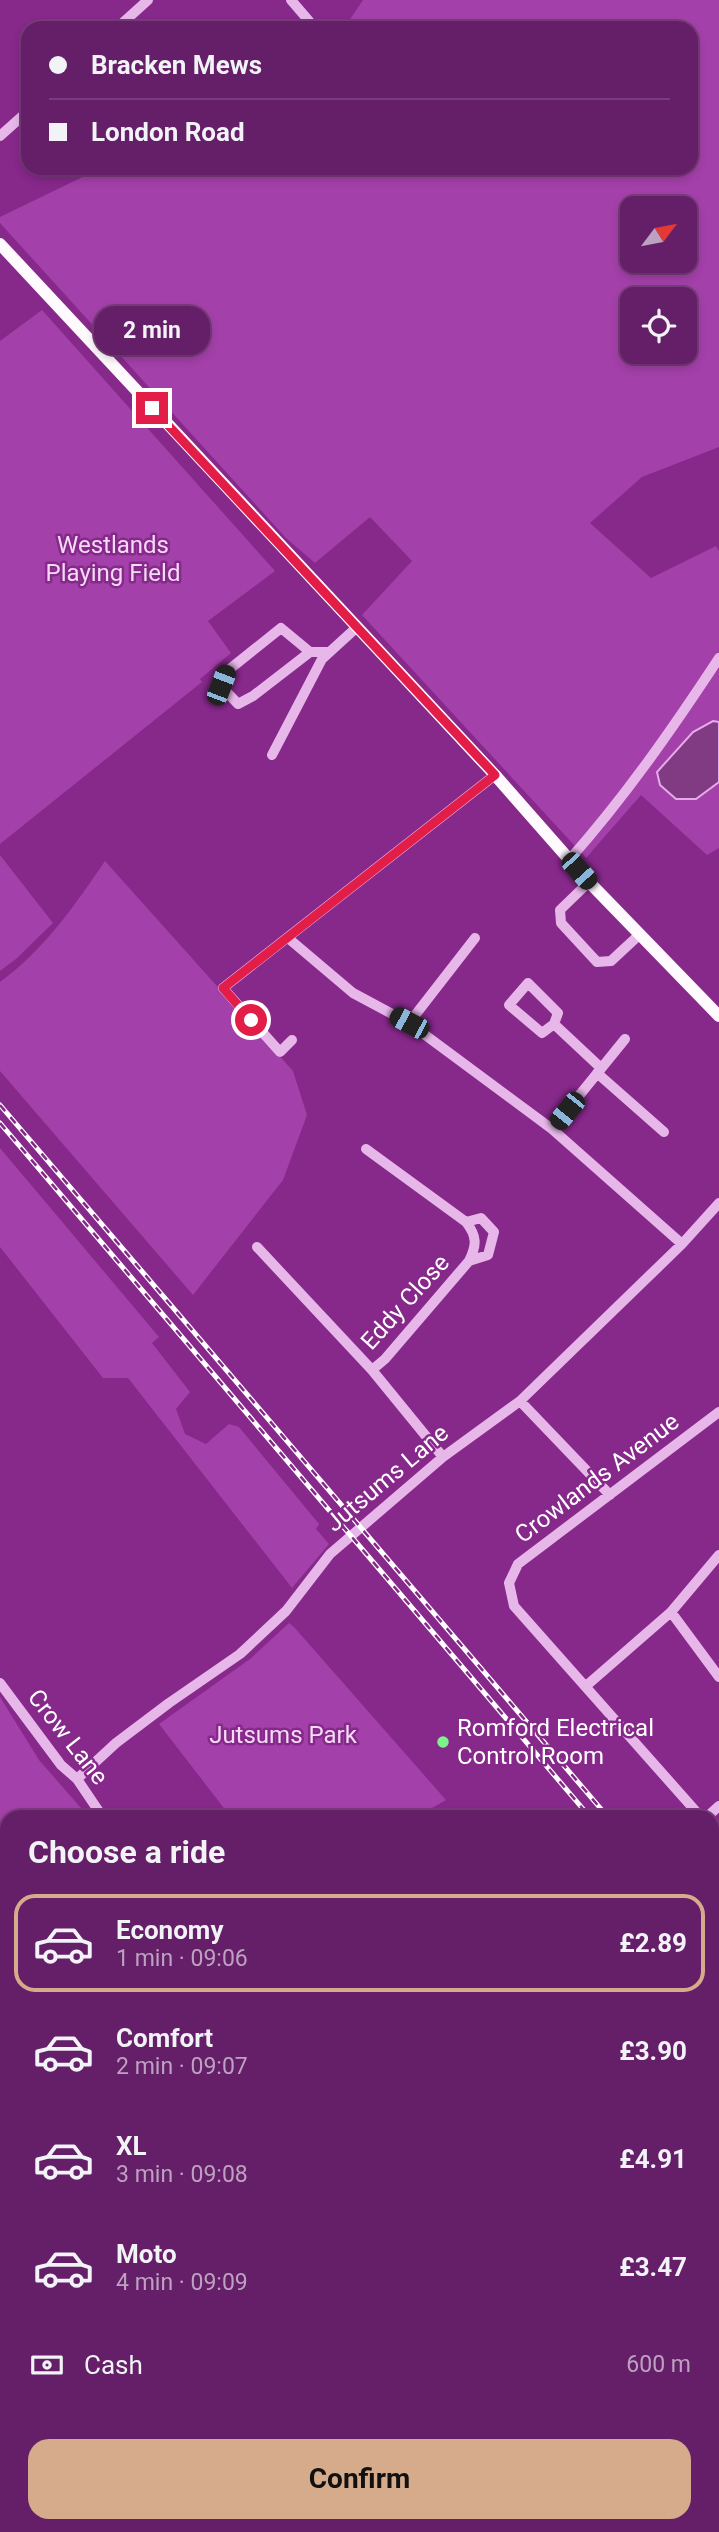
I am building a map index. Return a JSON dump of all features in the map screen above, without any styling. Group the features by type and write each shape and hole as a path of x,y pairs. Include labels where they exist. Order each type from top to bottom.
{"main road":[{"path":"1,247 495,775 589,882 719,1016"}],"street":[{"path":"125,21 148,0"},
{"path":"291,0 309,21"},
{"path":"0,136 21,117"},
{"path":"310,652 281,628 226,672 221,685 238,704 253,696 310,652 327,652"},
{"path":"272,755 327,652 356,628"},
{"path":"569,860 603,822 670,733 719,658"},
{"path":"292,1040 280,1052 223,988 495,775"},
{"path":"589,882 560,910 561,923 597,962 611,961 639,935"},
{"path":"288,938 353,993 409,1023 552,1129 682,1244"},
{"path":"409,1023 475,938"},
{"path":"528,983 558,1013 554,1024 542,1033 509,1005 528,983"},
{"path":"554,1024 664,1132"},
{"path":"552,1129 625,1039"},
{"path":"366,1149 466,1222 481,1218 494,1232 488,1255 469,1261"},
{"name":"Jutsums Lane","path":"78,1779 116,1744 169,1703 240,1654 286,1611 330,1553 443,1457 520,1401 682,1244 719,1203"},
{"name":"Eddy Close","path":"372,1370 385,1359 469,1261 476,1246 474,1233 466,1222"},
{"path":"257,1247 372,1370 443,1457"},
{"path":"520,1401 610,1495"},
{"name":"Crowlands Avenue","path":"586,1686 514,1606 509,1583 518,1564 719,1412"},
{"path":"696,1810 586,1686 671,1612 719,1555"},
{"path":"671,1612 719,1677"},
{"name":"Crow Lane","path":"0,1683 61,1765 78,1779 98,1810"}],"green space":[{"path":"363,0 719,0 719,447 642,477 590,523 651,578 716,546 719,551 719,848 707,855 641,795 586,858 362,615 412,561 370,517 315,563 286,538 0,223 0,217 87,175 698,175 698,21 349,21"},
{"name":"Westlands Playing Field","path":"42,310 275,571 208,621 231,653 200,679 202,682 0,844 0,341"},
{"path":"0,855 53,923 0,971"},
{"path":"105,861 293,1071 307,1115 283,1180 193,1295 0,1071 0,982 45,941"},
{"path":"0,1148 159,1337 152,1343 190,1392 176,1409 185,1434 206,1444 229,1424 239,1427 319,1524 316,1529 329,1544 292,1588 128,1378 103,1378 0,1247"},
{"name":"Jutsums Park","path":"289,1623 446,1800 428,1810 225,1810 159,1724 250,1659"},
{"path":"0,1697 39,1760 83,1810 0,1810"}],"shaded area":[{"path":"713,721 719,722 719,782 696,799 676,799 660,785 657,772 693,732"}],"railway":[{"path":"0,1105 602,1810"},
{"path":"0,1123 584,1810"}],"place":[{"name":"Romford Electrical Control Room","path":"443,1742"}],"route":[{"path":"152,408 495,775 223,988 251,1020"}]}
